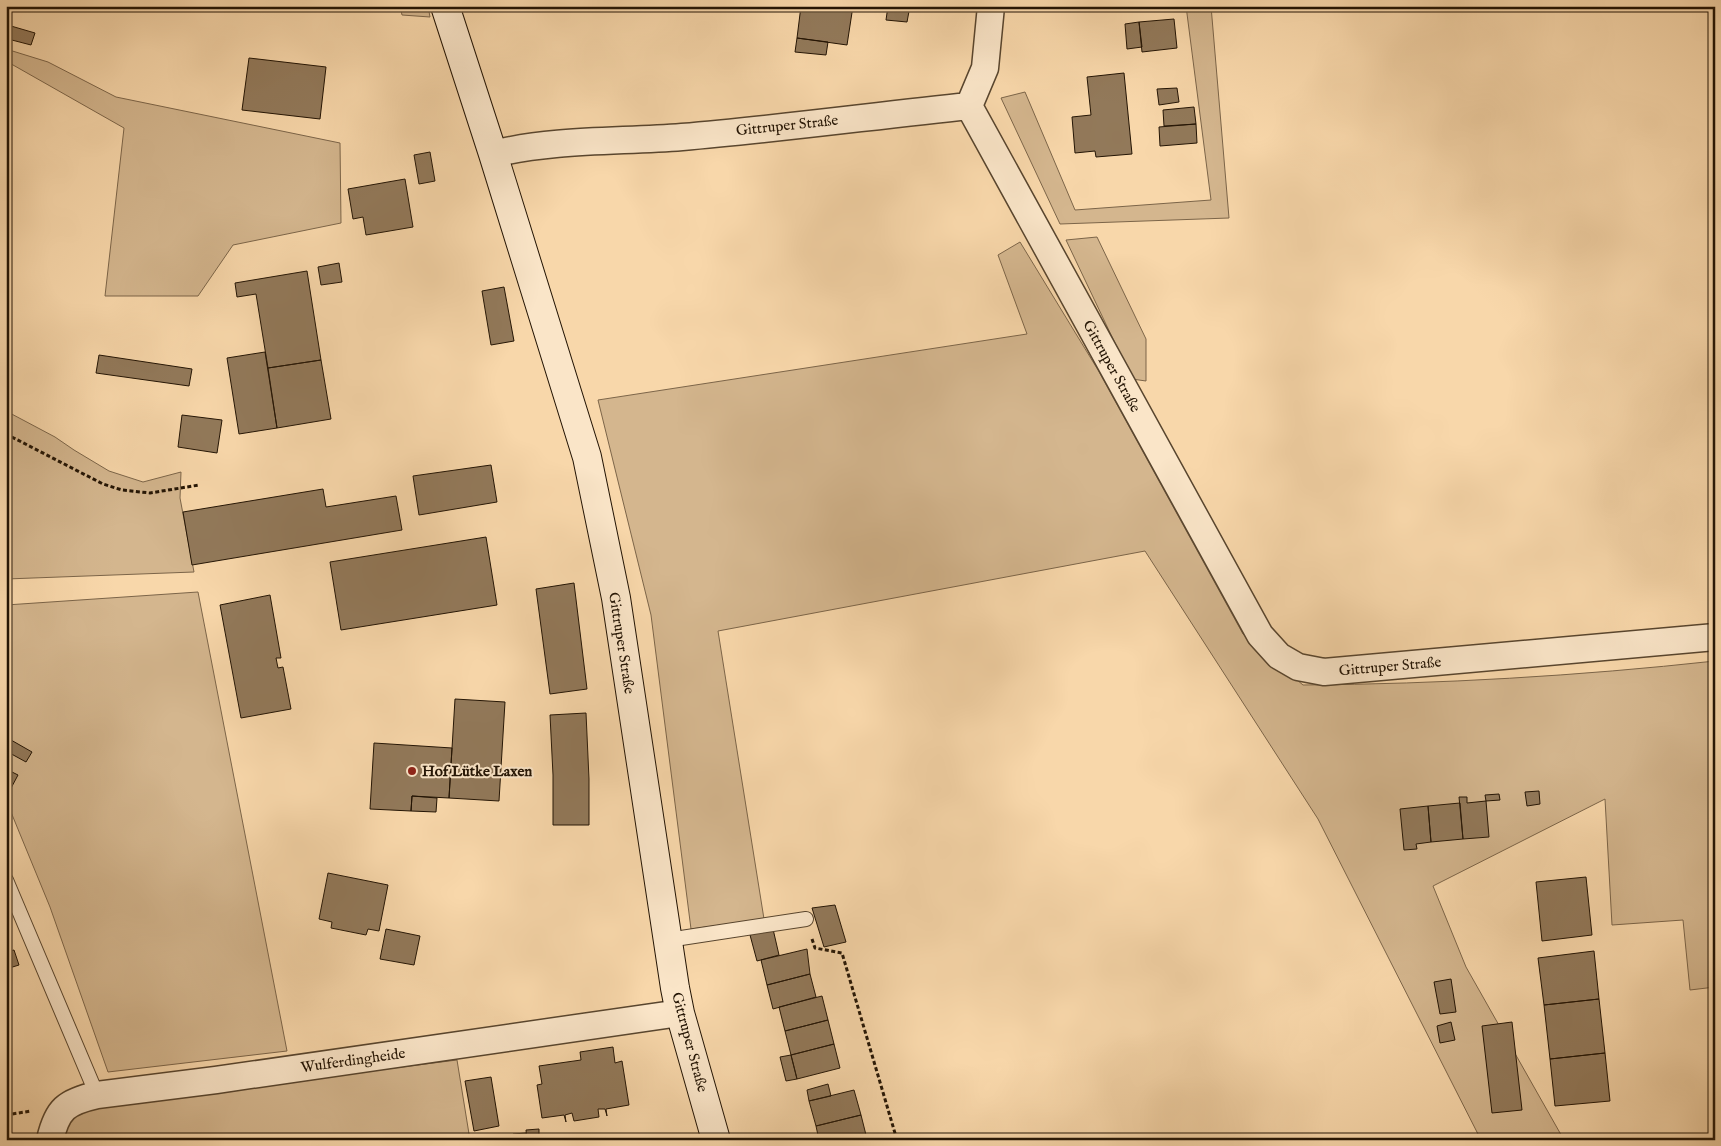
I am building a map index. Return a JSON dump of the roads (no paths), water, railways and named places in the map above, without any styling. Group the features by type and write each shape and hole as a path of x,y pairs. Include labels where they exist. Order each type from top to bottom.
{"street":[{"name":"Gittruper Straße","path":"445,6 587,457 616,598 680,1013 716,1140"},
{"path":"969,106 985,68 991,6"},
{"name":"Gittruper Straße","path":"493,154 522,147 546,144 682,137 969,106 1260,635 1279,656 1298,668 1324,672 1715,637"},
{"name":"Wulferdingheide","path":"50,1140 58,1115 78,1100 97,1095 216,1080 680,1013"}],"lane":[{"path":"6,880 97,1095"},
{"path":"668,940 806,919"}],"place":[{"name":"Hof Lütke Laxen","path":"412,771"}]}
